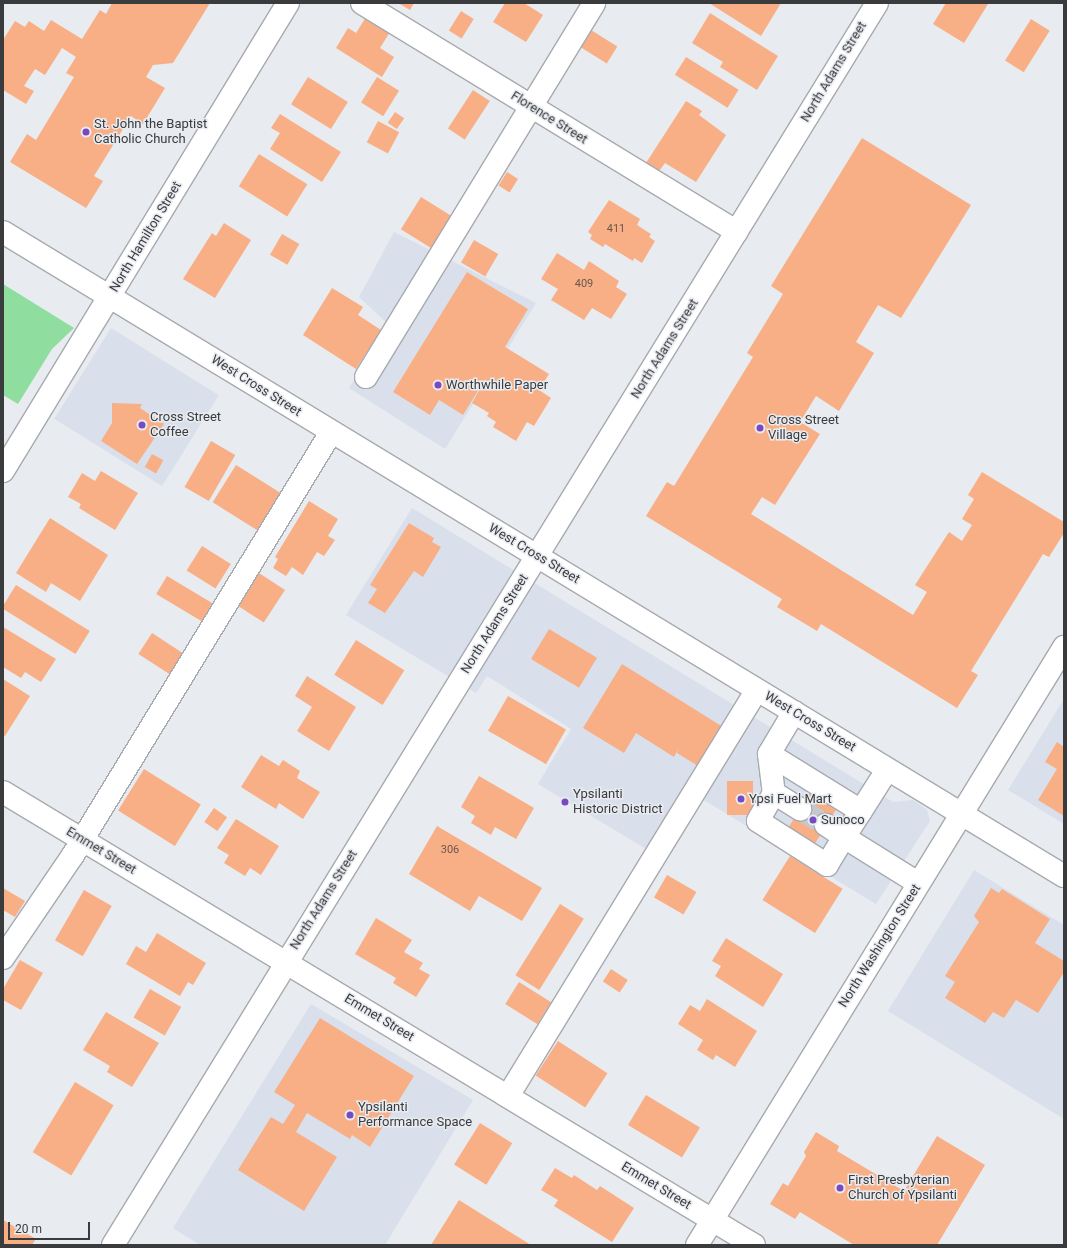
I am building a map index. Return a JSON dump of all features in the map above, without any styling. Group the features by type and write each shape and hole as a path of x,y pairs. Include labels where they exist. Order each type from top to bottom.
{"street":[{"name":"North Hamilton Street","path":"3,471 288,3"},
{"name":"Florence Street","path":"362,3 530,107 737,232"},
{"path":"366,377 594,3"},
{"name":"North Adams Street","path":"112,1245 877,3"},
{"name":"West Cross Street","path":"3,232 110,295 331,432 1064,876"},
{"path":"3,958 27,926 82,840 331,432"},
{"name":"North Washington Street","path":"697,1245 1064,647"},
{"path":"508,1096 757,690"},
{"path":"794,712 769,754 774,793 758,821 827,864 887,770"},
{"path":"769,754 862,811"},
{"name":"Emmet Street","path":"3,792 286,961 754,1245"},
{"path":"774,793 800,809"},
{"path":"826,825 918,883"}],"shaded area":[{"path":"394,232 536,303 445,449 349,388 389,325 359,297"},
{"path":"111,328 219,395 162,486 54,419"},
{"path":"412,508 893,802 913,800 927,810 930,821 876,904 702,799 653,853 538,784 571,729 487,676 476,693 346,615"},
{"path":"1064,699 1064,824 1008,790"},
{"path":"974,870 1064,925 1064,1119 888,1011"},
{"path":"311,1004 473,1100 385,1245 200,1245 173,1228"}],"green space":[{"path":"3,284 74,328 52,349 18,404 3,395"}],"building":[{"path":"112,3 210,3 173,63 153,65 146,77 165,88 143,124 131,116 94,176 103,181 86,208 10,162 27,134 36,140 74,77 66,73 76,57 62,48 45,75 35,69 24,86 34,91 26,104 3,90 3,40 15,21 25,27 29,21 44,31 51,20 82,39 100,10 106,14"},
{"path":"398,3 414,3 410,10"},
{"path":"505,3 524,3 543,15 526,42 493,22"},
{"path":"709,3 781,3 761,36"},
{"path":"946,3 988,4 964,43 933,24"},
{"path":"461,11 474,19 462,38 449,31"},
{"path":"710,13 778,56 757,90 720,67 723,62 692,43"},
{"path":"366,17 390,32 380,48 394,57 382,77 336,48 348,28 356,33"},
{"path":"1031,19 1050,31 1024,72 1005,61"},
{"path":"591,30 617,46 607,63 580,47"},
{"path":"686,57 739,90 727,108 675,75"},
{"path":"308,77 348,102 331,129 291,104"},
{"path":"377,77 399,91 383,116 361,102"},
{"path":"473,90 490,101 465,139 448,129"},
{"path":"686,101 702,111 699,115 726,135 696,182 665,163 659,171 646,163"},
{"path":"395,112 404,118 397,129 388,123"},
{"path":"280,114 341,152 322,182 270,149 280,133 271,128"},
{"path":"378,121 399,132 388,153 367,142"},
{"name":"Cross Street Village","path":"862,138 971,205 901,318 878,305 856,342 874,353 839,411 816,396 800,422 820,434 775,505 762,497 751,514 913,615 927,592 915,585 949,532 962,541 972,525 962,519 974,499 968,495 982,472 1064,522 1064,533 1049,557 1043,554 971,671 978,675 957,708 821,624 817,631 777,607 782,599 646,516 667,482 674,486 753,357 747,353 783,294 771,286"},
{"path":"259,154 307,184 287,216 239,186"},
{"path":"507,172 518,179 510,192 499,186"},
{"path":"421,197 452,216 431,248 401,229"},
{"path":"609,200 640,219 637,225 651,234 649,237 655,241 642,263 634,258 633,261 605,244 603,247 590,239 592,235 588,232"},
{"path":"224,223 251,240 215,298 183,279 212,233 216,236"},
{"path":"282,234 299,244 287,265 270,255"},
{"path":"474,240 498,254 485,277 461,263"},
{"path":"557,253 584,270 589,261 619,281 616,287 627,294 611,319 592,308 584,320 551,300 558,289 541,279"},
{"path":"467,272 528,309 505,347 549,374 539,390 551,398 534,426 527,422 516,441 493,427 496,422 487,416 489,413 472,403 487,376 463,415 439,400 430,415 393,392"},
{"path":"332,288 363,307 358,315 381,330 356,369 303,335"},
{"path":"112,403 142,404 140,408 164,424 137,464 101,441 112,423"},
{"path":"211,441 235,455 209,501 184,487"},
{"path":"152,454 163,460 156,473 145,467"},
{"path":"236,465 283,494 259,531 213,502"},
{"path":"101,471 138,493 115,530 79,508 81,504 68,497 82,473 95,481"},
{"path":"309,501 338,519 328,536 335,540 324,556 317,552 303,575 292,567 286,576 273,568 278,559 275,557"},
{"path":"50,518 108,555 80,601 51,583 46,592 16,573"},
{"path":"409,523 434,538 432,542 441,547 423,577 414,571 385,613 368,603 377,589 370,585"},
{"path":"202,546 231,564 215,589 187,571"},
{"path":"259,573 285,590 264,623 238,606"},
{"path":"167,576 213,604 202,622 156,594"},
{"path":"16,585 90,631 75,654 3,609 3,606"},
{"path":"3,627 56,659 41,682 25,672 21,678 3,667"},
{"path":"549,629 597,658 579,688 531,659"},
{"path":"152,633 183,653 169,674 138,654"},
{"path":"356,640 404,670 383,705 334,675"},
{"path":"622,664 723,727 698,766 677,753 679,748 674,757 636,733 624,753 583,728"},
{"path":"307,676 356,707 329,751 297,731 312,707 295,696"},
{"path":"3,679 30,696 5,736 3,735"},
{"path":"508,696 566,730 546,764 488,731"},
{"path":"1057,742 1064,747 1064,816 1038,800 1057,769 1045,762"},
{"path":"261,755 279,766 283,760 300,771 297,778 320,792 303,819 279,803 276,809 241,787"},
{"path":"144,769 201,805 175,846 118,811"},
{"path":"479,776 534,808 516,839 495,827 491,835 471,823 475,816 461,807"},
{"path":"727,781 753,781 753,815 727,815"},
{"path":"815,785 841,801 811,850 785,833"},
{"path":"214,808 227,817 217,831 204,822"},
{"path":"236,819 279,846 261,875 250,868 245,876 224,863 229,855 217,848"},
{"path":"437,826 542,888 522,921 479,896 470,911 409,874"},
{"path":"790,856 843,889 815,933 762,900"},
{"path":"667,875 696,892 683,915 654,898"},
{"path":"3,888 25,901 15,917 3,910"},
{"path":"991,888 999,893 1002,889 1050,919 1035,943 1064,961 1064,972 1038,1013 1016,1000 1004,1018 993,1012 985,1023 945,998 955,982 945,976 979,922 974,916"},
{"path":"84,890 112,906 83,956 55,940"},
{"path":"560,904 584,919 539,990 515,975"},
{"path":"376,918 412,940 404,952 423,963 419,969 430,975 416,997 393,983 396,978 355,954"},
{"path":"157,933 206,963 193,985 188,982 180,996 126,964 136,946 146,952"},
{"path":"726,938 783,974 763,1007 715,976 721,966 712,961"},
{"path":"20,960 43,973 21,1010 3,1000 3,989"},
{"path":"611,969 628,980 620,992 603,982"},
{"path":"519,982 551,1002 537,1024 505,1004"},
{"path":"150,989 181,1007 165,1036 133,1018"},
{"path":"707,999 757,1031 735,1067 716,1055 713,1060 697,1050 703,1040 678,1024 690,1005 700,1011"},
{"path":"106,1012 159,1043 132,1087 107,1072 110,1066 83,1050"},
{"name":"Ypsilanti Performance Space","path":"320,1018 414,1076 370,1147 352,1135 350,1139 307,1113 296,1132 337,1157 304,1211 238,1170 271,1117 283,1124 295,1105 274,1092"},
{"path":"558,1041 607,1073 585,1108 536,1075"},
{"path":"75,1082 114,1105 71,1175 33,1152"},
{"path":"646,1095 700,1127 682,1157 628,1125"},
{"path":"480,1123 512,1143 486,1185 454,1165"},
{"name":"First Presbyterian Church of Ypsilanti","path":"816,1132 839,1146 837,1151 904,1191 937,1136 985,1165 937,1245 854,1245 800,1212 795,1219 770,1204 783,1183 788,1186 806,1156 804,1152"},
{"path":"555,1168 572,1178 574,1175 597,1190 600,1186 634,1208 612,1242 554,1206 558,1200 541,1190"},
{"path":"459,1200 531,1245 431,1245"},
{"path":"3,1220 36,1239 32,1245 3,1245"}],"tunnel":[{"path":"800,809 826,825"}],"place":[{"name":"St. John the Baptist Catholic Church","path":"86,132"},
{"name":"Worthwhile Paper","path":"438,385"},
{"name":"Cross Street Coffee","path":"142,425"},
{"name":"Cross Street Village","path":"760,428"},
{"name":"Ypsi Fuel Mart","path":"741,799"},
{"name":"Ypsilanti Historic District","path":"565,802"},
{"name":"Sunoco","path":"813,820"},
{"name":"Ypsilanti Performance Space","path":"350,1115"},
{"name":"First Presbyterian Church of Ypsilanti","path":"840,1188"}]}
